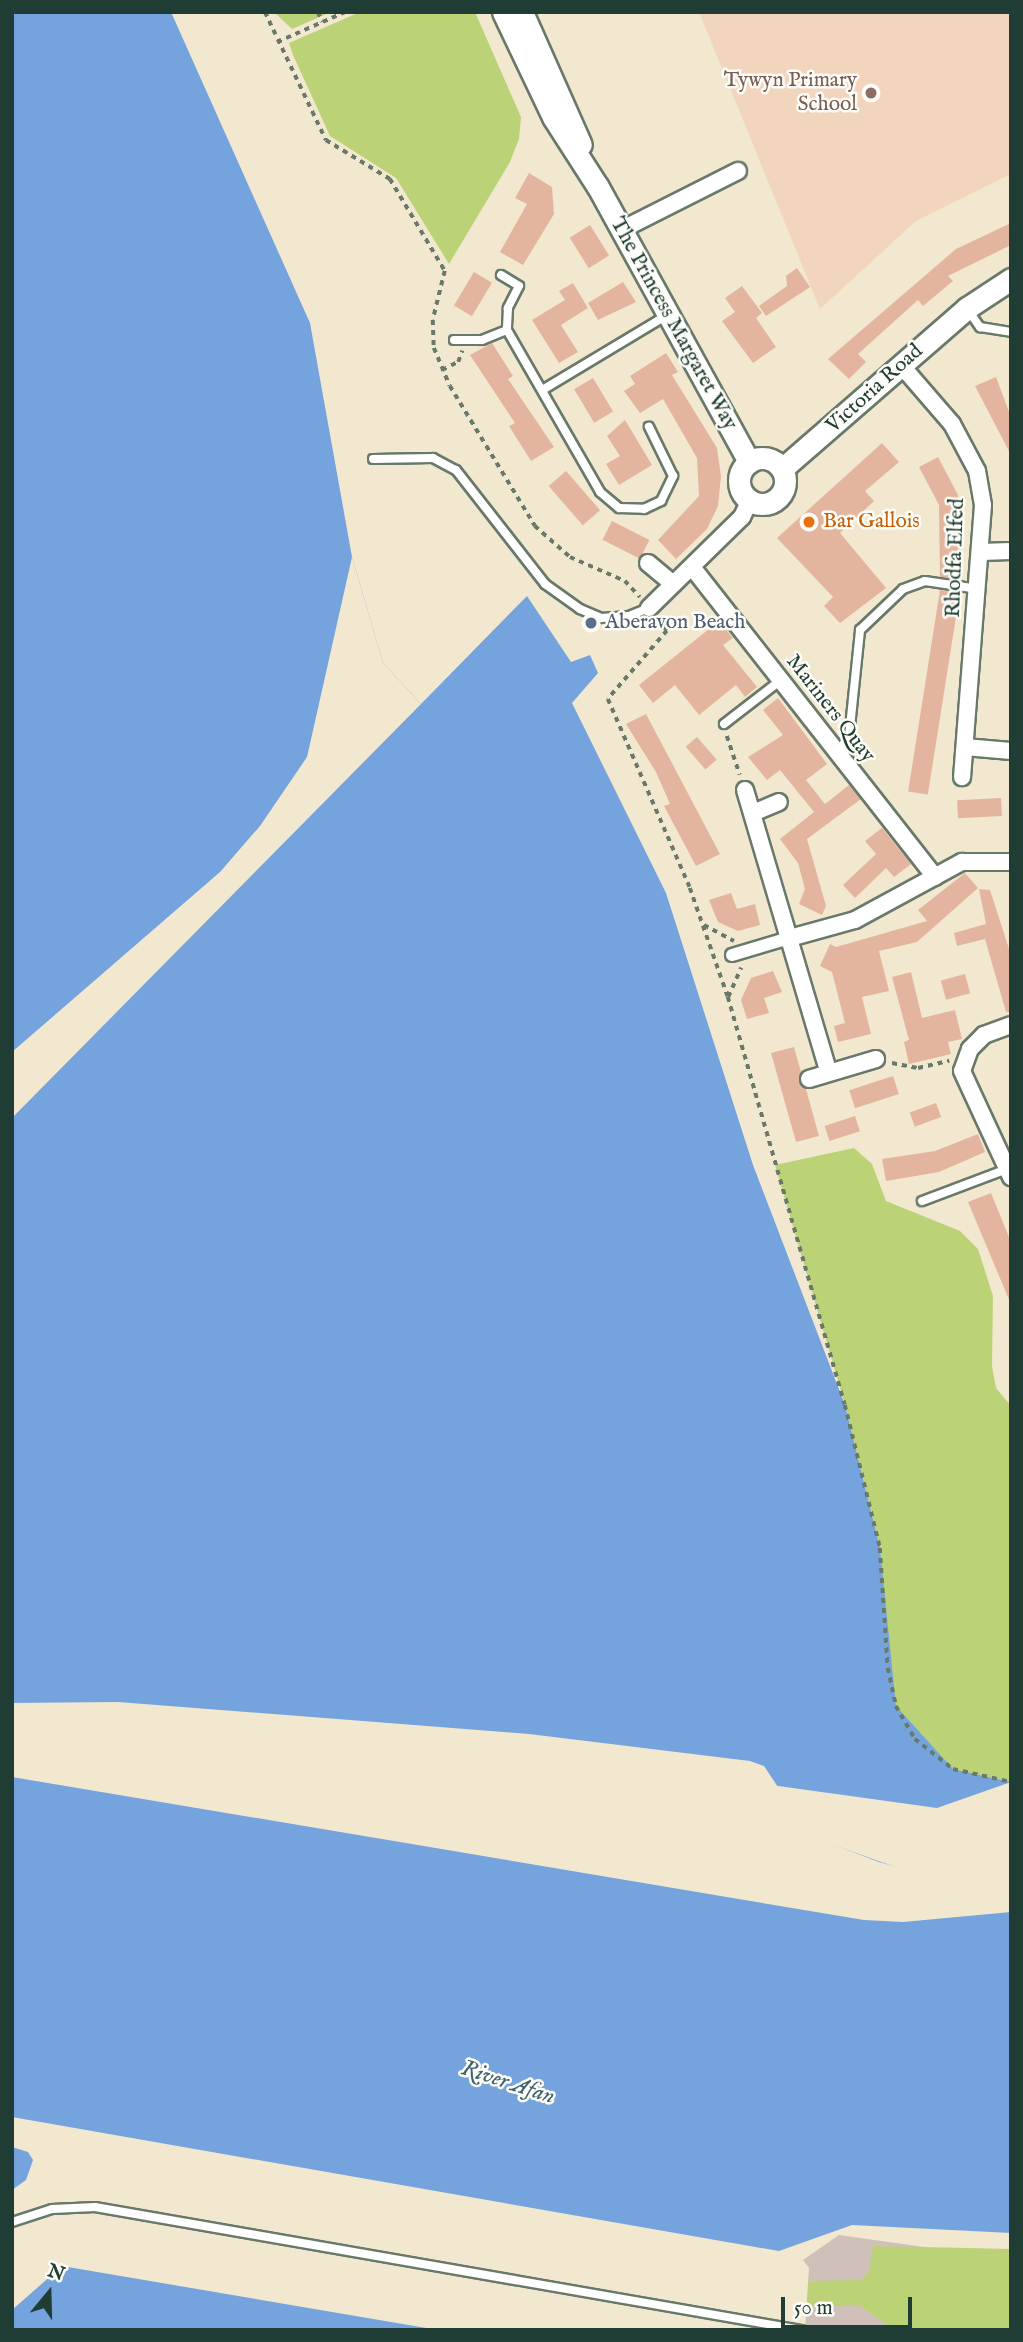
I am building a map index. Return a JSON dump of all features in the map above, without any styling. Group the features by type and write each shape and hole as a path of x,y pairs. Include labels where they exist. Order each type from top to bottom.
{"street":[{"name":"The Princess Margaret Way","path":"503,12 553,117 598,187 749,461"},
{"name":"The Princess Margaret Way","path":"523,12 598,187"},
{"path":"621,230 738,171"},
{"name":"Victoria Road","path":"783,468 967,308 1011,279"},
{"name":"Rhodfa Elfed","path":"901,365 952,424 976,471 983,505 961,777"},
{"path":"760,457 783,468 784,492 761,505 749,502 740,491 739,476 749,461 760,457"},
{"path":"649,608 742,517 749,502"},
{"path":"981,552 1011,551"},
{"path":"648,563 673,584"},
{"name":"Mariners Quay","path":"692,567 935,877"},
{"path":"965,747 1011,751"},
{"path":"745,790 786,939 828,1071"},
{"path":"752,813 779,802"},
{"path":"732,955 855,920 962,862 1011,862"},
{"path":"1009,1173 962,1071 970,1049 984,1035 1011,1025"},
{"path":"809,1079 828,1071 876,1059"}],"lane":[{"path":"500,275 520,286 508,308 507,330 544,389 600,492 619,508 643,509 661,501 673,476 649,427"},
{"path":"967,308 980,327 1011,332"},
{"path":"544,389 667,315"},
{"path":"454,340 466,341 507,330"},
{"path":"373,458 433,458 456,470 545,584 580,610 601,618 629,616 649,608"},
{"path":"838,751 849,737 860,630 903,589 925,581 978,589"},
{"path":"723,724 781,680"},
{"path":"922,1201 1009,1173"},
{"path":"12,2222 52,2209 95,2207 802,2330"}],"path":[{"path":"265,12 276,42 326,140 390,179 445,271 433,320 434,348 442,370 535,526 570,557 625,581 667,631 608,699 690,888 724,985 845,1405 880,1548 888,1668 896,1706 915,1739 953,1769 1011,1782"},
{"path":"318,12 322,22"},
{"path":"276,42 345,12"},
{"path":"442,370 458,362 466,341"},
{"path":"723,724 745,790"},
{"path":"876,1059 918,1068 947,1062 970,1049"}],"shaded area":[{"name":"Tywyn Primary School","path":"699,12 1011,12 1011,174 916,221 820,309"},
{"path":"838,2231 951,2248 1011,2330 791,2330 798,2259"}],"green space":[{"path":"274,12 331,12 292,29"},
{"path":"360,12 475,12 521,117 519,139 510,162 449,264 396,178 330,136 293,55 289,43"},
{"path":"854,1148 872,1164 886,1201 960,1231 978,1249 993,1296 992,1366 996,1388 1011,1406 1011,1782 953,1769 915,1739 896,1706 888,1668 880,1548 845,1405 775,1165"},
{"path":"1011,2200 1011,2330 909,2330 889,2326 860,2306 805,2306 805,2281 862,2280 869,2271 873,2246 943,2248"}],"water":[{"name":"River Afan","path":"12,12 171,12 310,323 352,557 383,663 421,704 527,596 571,662 590,655 598,673 572,703 666,893 753,1165 845,1405 880,1548 896,1706 953,1769 1011,1782 937,1808 669,1771 698,1797 935,1881 1011,1877 1011,2245 838,2231 799,2259 805,2330 12,2330"}],"pier":[{"path":"352,557 383,663 421,704 12,1118 12,1052 220,872 260,826 307,757"},
{"path":"118,1702 529,1734 750,1761 764,1766 780,1790 679,1776 700,1794 879,1862 936,1878 1011,1874 1011,1912 903,1922 864,1920 12,1777 12,1703"},
{"path":"12,2117 779,2251 852,2225 1011,2233 1011,2249 924,2247 839,2235 803,2260 809,2268 805,2330 438,2330 62,2266 12,2310 12,2190 26,2180 33,2160 28,2152 12,2147"}],"building":[{"path":"529,173 552,187 554,214 523,265 500,252 527,204 515,198"},
{"path":"1011,223 1011,245 948,276 953,281 923,306 918,300 858,354 866,362 849,379 828,359 956,249"},
{"path":"590,225 609,256 589,268 570,238"},
{"path":"797,268 810,287 766,316 759,306 787,286 786,276"},
{"path":"474,272 492,283 472,316 454,305"},
{"path":"623,282 636,302 598,320 588,303"},
{"path":"573,283 588,308 561,325 578,352 559,363 532,320 565,300 559,291"},
{"path":"742,286 762,313 756,318 776,347 753,363 722,321 735,312 725,298"},
{"path":"492,343 513,376 508,379 554,447 531,461 509,426 515,423 470,355"},
{"path":"666,353 678,372 672,375 717,448 721,476 718,506 707,529 676,559 658,540 699,496 697,458 663,399 640,413 624,391 635,384 630,376"},
{"path":"996,377 1011,417 1011,455 975,386"},
{"path":"593,378 613,411 594,423 574,389"},
{"path":"625,420 652,465 619,485 606,464 620,456 607,436"},
{"path":"882,443 899,462 865,491 874,501 840,533 886,588 840,623 824,606 833,597 777,538"},
{"path":"938,457 958,495 962,543 958,579 940,577 939,505 919,467"},
{"path":"566,471 600,510 583,525 549,486"},
{"path":"612,521 649,540 640,559 602,540"},
{"path":"940,590 960,593 928,795 908,791"},
{"path":"719,621 733,638 723,645 757,687 745,697 736,685 699,715 675,685 653,703 639,685"},
{"path":"778,698 827,764 806,780 825,804 849,785 861,799 807,839 826,906 822,915 799,904 805,889 798,863 780,839 814,812 780,770 767,780 748,757 783,735 763,710"},
{"path":"646,714 720,854 696,866 664,806 670,804 656,772 626,724"},
{"path":"697,737 717,760 705,769 686,747"},
{"path":"1001,798 1002,816 958,818 957,800"},
{"path":"882,828 911,864 894,877 886,868 855,898 843,885 876,854 865,841"},
{"path":"965,873 978,888 917,942 879,951 889,991 862,997 871,1034 838,1042 834,1026 845,1023 832,972 820,966 830,944 836,947 927,921 918,910"},
{"path":"979,889 990,890 1011,955 1011,1012 1006,1012 985,939 957,946 954,933 986,924"},
{"path":"731,893 737,909 755,904 760,925 738,931 718,922 709,900"},
{"path":"773,971 782,992 764,998 769,1013 747,1019 741,1000 751,978"},
{"path":"911,972 922,1018 955,1010 962,1039 948,1042 951,1054 909,1064 904,1042 909,1040 892,977"},
{"path":"965,974 970,993 946,1000 941,980"},
{"path":"794,1047 801,1072 799,1081 806,1089 819,1136 796,1142 771,1053"},
{"path":"893,1076 899,1094 855,1108 849,1090"},
{"path":"936,1103 941,1117 915,1127 910,1113"},
{"path":"855,1116 860,1131 830,1141 825,1126"},
{"path":"978,1134 985,1152 939,1172 886,1181 882,1159 935,1151"},
{"path":"991,1193 1011,1242 1010,1302 968,1202"}],"place":[{"name":"Tywyn Primary School","path":"871,93"},
{"name":"Bar Gallois","path":"809,522"},
{"name":"Aberavon Beach","path":"591,623"}]}
